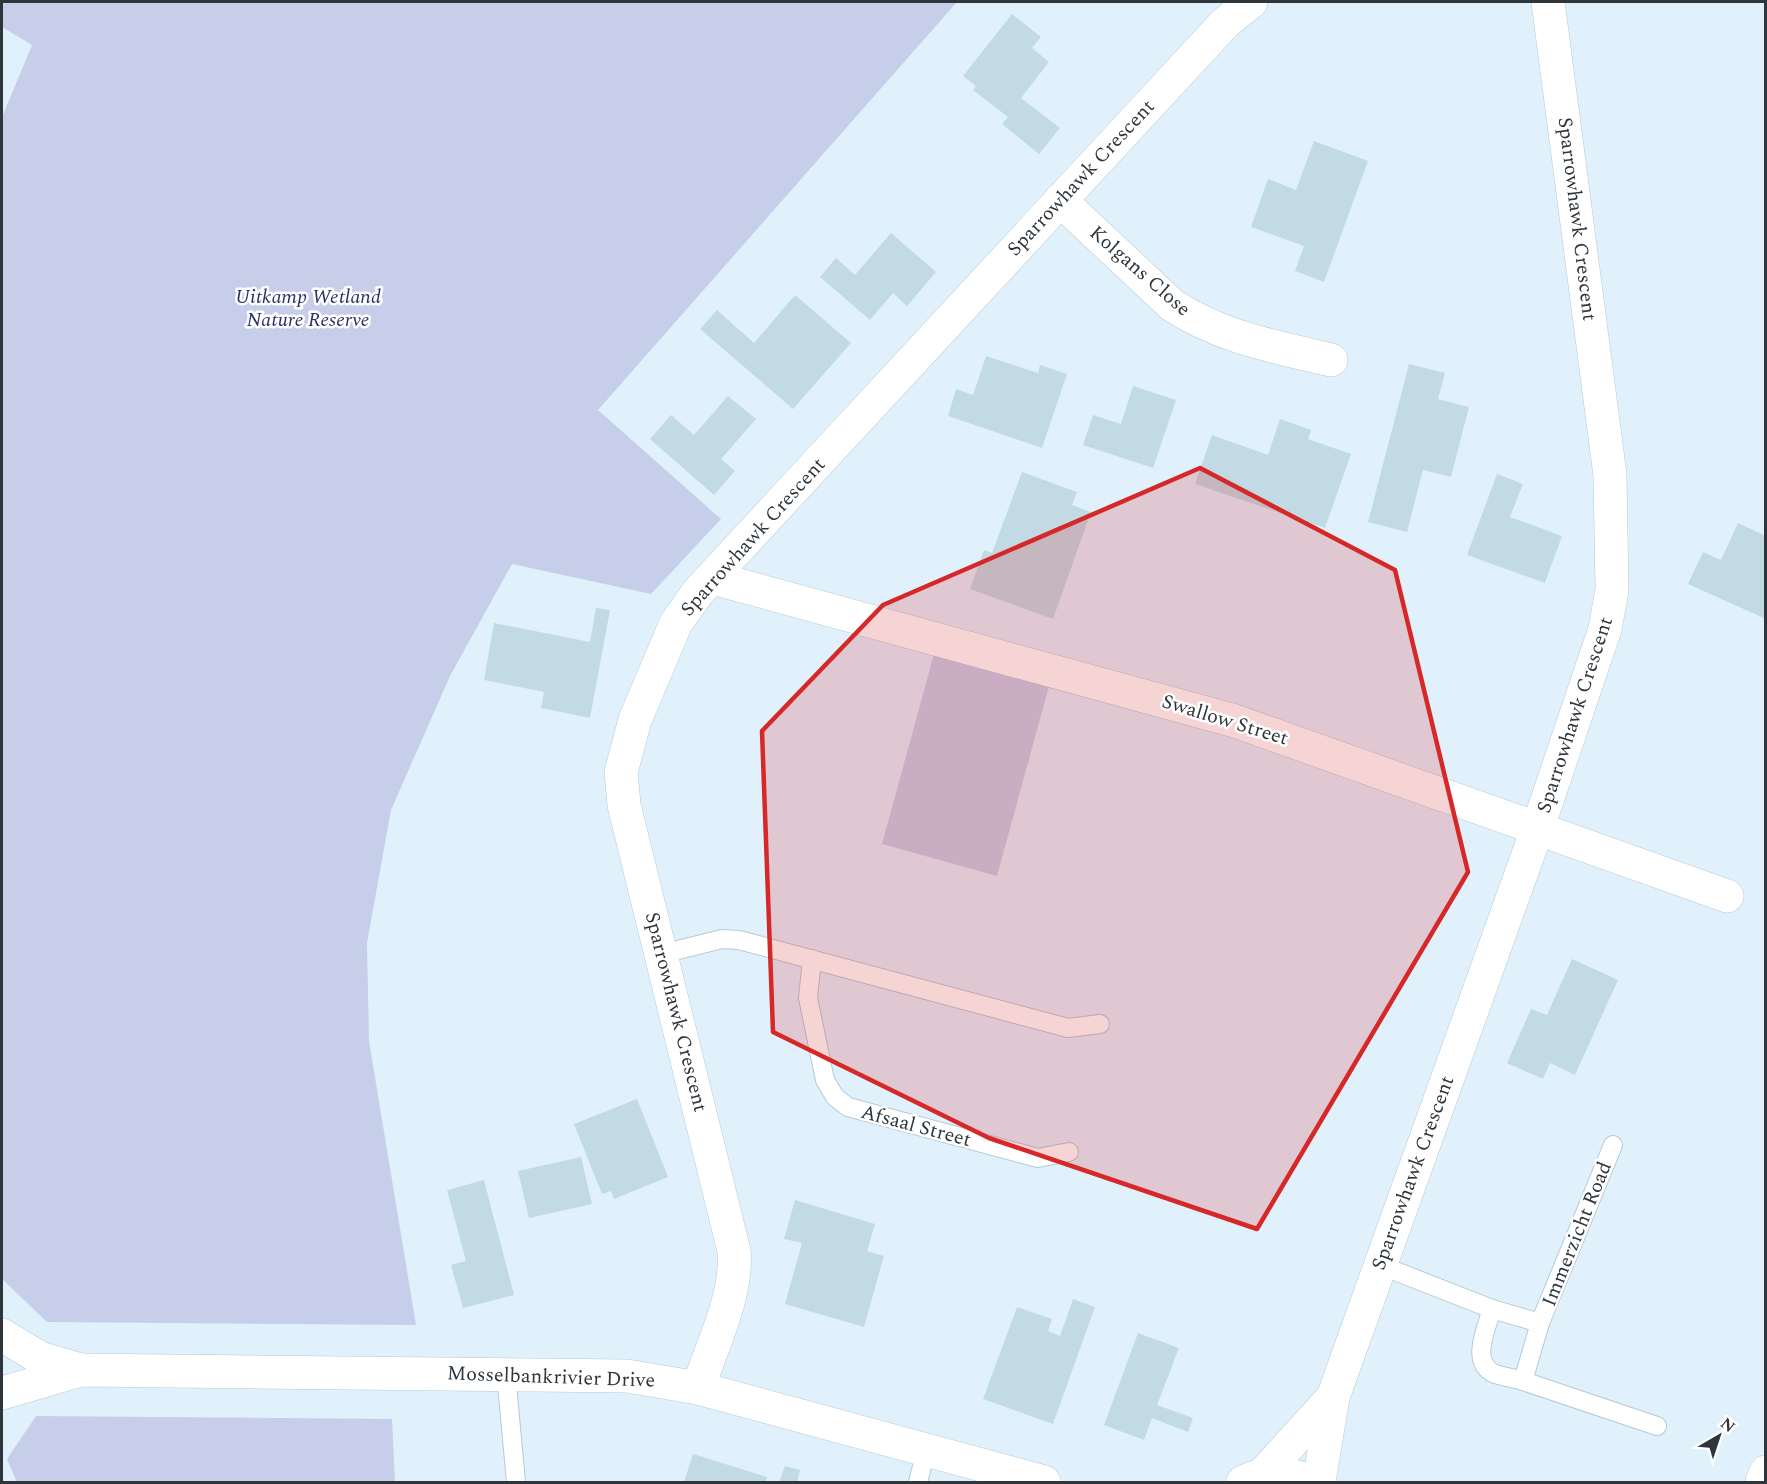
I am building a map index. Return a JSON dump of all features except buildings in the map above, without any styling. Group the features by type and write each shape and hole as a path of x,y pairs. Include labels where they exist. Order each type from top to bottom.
{"street":[{"name":"Sparrowhawk Crescent","path":"698,1388 731,1293 735,1265 734,1251 624,805 621,772 635,720 676,623 698,592 1225,23 1251,2"},
{"name":"Sparrowhawk Crescent","path":"1319,1482 1333,1397 1538,827 1610,610 1612,570 1610,475 1548,2"},
{"name":"Kolgans Close","path":"1060,200 1172,305 1187,315 1233,336 1331,360"},
{"name":"Swallow Street","path":"713,578 1235,721 1727,896"},
{"name":"Mosselbankrivier Drive","path":"2,1336 39,1358 81,1370 627,1376 698,1388 1044,1482"},
{"name":"Mosselbankrivier Drive","path":"2,1336 4,1365 2,1376"},
{"name":"Mosselbankrivier Drive","path":"2,1393 81,1370"},
{"name":"Sparrowhawk Crescent","path":"1253,1478 1333,1397"},
{"path":"1762,1482 1766,1472"},
{"path":"1253,1478 1286,1474 1310,1482"}],"lane":[{"path":"662,954 722,939 739,940 1068,1028 1100,1024"},
{"name":"Afsaal Street","path":"812,959 808,998 825,1080 835,1097 848,1107 1038,1158 1068,1152"},
{"name":"Immerzicht Road","path":"1523,1381 1540,1323 1613,1145"},
{"name":"Immerzicht Road","path":"1380,1265 1492,1309 1540,1323"},
{"path":"1492,1309 1480,1348 1482,1359 1493,1373 1657,1426"},
{"path":"506,1374 516,1482"},
{"path":"918,1482 926,1450"}],"highlighted area":[{"path":"1200,468 1395,570 1468,872 1257,1229 989,1138 773,1032 762,731 883,605"}],"green space":[{"name":"Uitkamp Wetland Nature Reserve","path":"2,2 957,2 598,410 721,519 651,594 512,564 450,676 391,810 367,943 369,1041 416,1325 47,1322 2,1279 2,117 32,45 2,27"},
{"path":"934,654 1049,686 997,876 882,844"},
{"path":"36,1416 392,1419 395,1482 17,1482 7,1459"}]}
